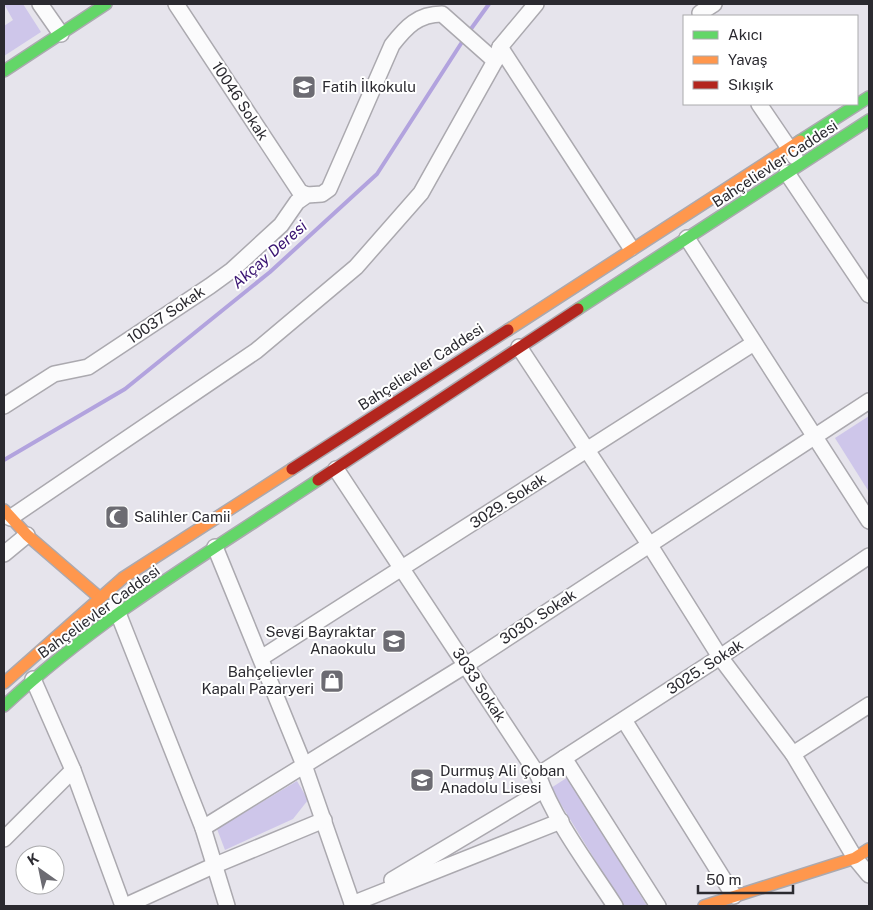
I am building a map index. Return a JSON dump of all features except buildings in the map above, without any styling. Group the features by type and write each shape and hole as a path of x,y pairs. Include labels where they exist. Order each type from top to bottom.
{"street":[{"path":"40,4 61,34"},
{"path":"4,71 106,4"},
{"name":"10046 Sokak","path":"176,4 300,192 307,196"},
{"path":"227,906 213,866 203,828 118,613 27,535 6,514 256,352 356,267 422,193 498,54 536,4"},
{"path":"698,11 714,4"},
{"name":"10037 Sokak","path":"4,406 54,374 88,367 210,286 232,270 281,224 297,202 307,196 322,194 329,189 392,45 406,28 418,19 431,14 442,14 471,37 498,54"},
{"path":"498,54 632,248"},
{"name":"Bahçelievler Caddesi","path":"858,103 869,96"},
{"path":"760,105 801,165"},
{"name":"Bahçelievler Caddesi","path":"4,683 124,578 855,105"},
{"name":"Bahçelievler Caddesi","path":"4,706 34,679 118,613 215,547 869,120"},
{"path":"787,173 869,295"},
{"path":"687,238 869,521"},
{"name":"3029. Sokak","path":"261,658 754,343"},
{"path":"519,347 649,544 720,657 793,754 855,858 869,875"},
{"name":"3030. Sokak","path":"203,828 466,665 869,401"},
{"name":"3033 Sokak","path":"336,468 538,775 543,790 561,821 615,906"},
{"path":"4,554 27,535"},
{"path":"215,547 304,765 353,905"},
{"name":"3025. Sokak","path":"538,775 720,657 869,556"},
{"path":"34,679 73,770 124,906 213,866 324,820"},
{"path":"793,754 869,705"},
{"path":"624,720 734,896"},
{"path":"564,758 658,906"},
{"path":"4,839 73,770"},
{"path":"353,905 543,790"},
{"path":"353,905 561,821"},
{"path":"704,906 855,858 869,849"}],"shaded area":[{"path":"4,4 23,4 41,32 4,56 4,26 13,20"},
{"path":"869,416 869,492 835,438"},
{"path":"568,777 647,906 623,906 551,788"},
{"path":"297,781 308,800 293,819 225,850 217,829"}],"waterway":[{"name":"Akçay Deresi","path":"468,33 489,4"},
{"name":"Akçay Deresi","path":"4,460 125,389 270,272 377,174 464,39"}],"traffic: fast":[{"path":"4,71 106,4"},
{"path":"858,104 869,97"},
{"path":"800,141 856,105"},
{"path":"578,309 869,120"},
{"path":"4,706 40,674 116,615 318,480"}],"traffic: slow":[{"path":"508,330 800,141"},
{"path":"4,683 123,578 292,469"},
{"path":"4,510 27,535 100,598"},
{"path":"704,906 855,858 869,849"}],"traffic: jam":[{"path":"318,480 578,309"},
{"path":"292,469 508,330"}],"place":[{"name":"Fatih İlkokulu","path":"304,87"},
{"name":"Salihler Camii","path":"117,517"},
{"name":"Sevgi Bayraktar Anaokulu","path":"394,641"},
{"name":"Bahçelievler Kapalı Pazaryeri","path":"332,681"},
{"name":"Durmuş Ali Çoban Anadolu Lisesi","path":"422,780"}]}
